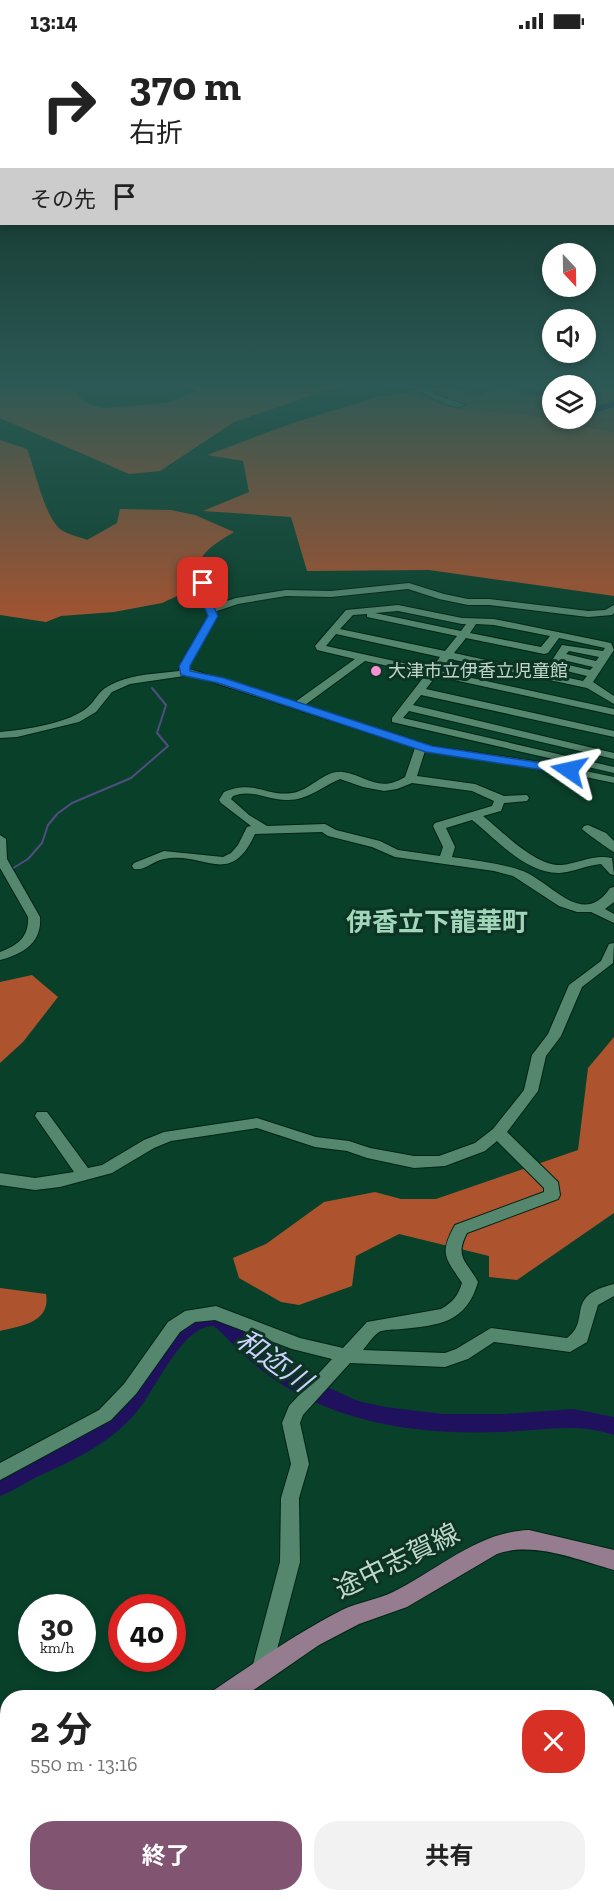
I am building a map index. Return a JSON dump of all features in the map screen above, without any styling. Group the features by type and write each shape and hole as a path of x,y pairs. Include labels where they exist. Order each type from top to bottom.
{"main road":[{"name":"途中志賀線","path":"234,1690 311,1638 353,1616 399,1600 490,1547 510,1540 529,1539 614,1560"}],"street":[{"path":"184,673 184,666 213,616 212,609 202,592 203,583 198,571"},
{"path":"212,609 236,601 286,593 331,594 401,586 468,602 489,602 588,614 608,612 614,608"},
{"path":"588,685 587,683 610,648 607,645 494,622 473,622 398,608 354,612 333,631 321,648 614,712"},
{"path":"354,612 544,651 557,634"},
{"path":"473,622 396,720 614,770"},
{"path":"333,631 588,685 614,701"},
{"path":"596,669 560,656 566,647 606,655"},
{"path":"298,705 364,657"},
{"path":"0,737 61,725 84,716 108,690 116,685 144,678 184,673 201,674 421,747 547,766 614,780"},
{"path":"418,691 614,734"},
{"path":"528,750 562,700"},
{"path":"406,707 510,729 536,738 614,756"},
{"path":"262,828 245,818 225,800 228,794 246,787 288,797 303,794 341,775 367,786 380,788 404,784 410,779 421,747"},
{"path":"410,779 475,788 500,799 523,798"},
{"path":"445,861 449,847 439,826 497,808 500,799"},
{"path":"474,815 513,846 548,868 557,869 601,860 608,861 614,872 614,889 608,901 596,910"},
{"path":"138,866 162,855 191,856 211,862 231,859 244,849 251,830 262,828 290,831 326,828 332,834 375,844 395,853 495,867 517,873 564,903 596,910 614,919"},
{"path":"588,829 602,836 614,848"},
{"path":"0,839 1,859 34,917 36,926 33,937 25,945 0,956"},
{"path":"0,1179 35,1184 84,1175 107,1169 149,1144 169,1136 257,1123 315,1142 349,1146 367,1153 414,1162 440,1161 480,1147 498,1133 531,1091 539,1055 554,1036 576,985 606,963 614,947"},
{"path":"42,1116 84,1175"},
{"path":"261,1672 290,1562 290,1498 300,1464 291,1423 295,1411 374,1327 390,1321 429,1319 457,1309 468,1295 470,1282 454,1262 453,1243 461,1229 552,1195 552,1186 498,1133"},
{"path":"0,1472 105,1415 130,1389 174,1327 191,1316 216,1312 298,1344 346,1356 445,1360 462,1354 491,1335 570,1346 581,1337 591,1300 602,1293 614,1290"}],"shaded area":[{"path":"0,469 33,469 54,522 60,529 87,540 117,523 120,509 171,510 195,515 234,532 215,544 204,555 188,591 162,603 114,612 61,616 46,622 0,615"},
{"path":"117,469 163,469 160,471 129,474"},
{"path":"245,469 614,469 614,596 429,570 307,571 291,517 203,511 249,492"},
{"path":"32,975 58,997 23,1042 0,1063 0,982"},
{"path":"614,1037 614,1213 517,1280 489,1277 489,1256 399,1234 356,1256 352,1286 299,1305 281,1302 239,1278 233,1258 266,1244 324,1202 375,1192 401,1199 436,1199 578,1150 588,1068"},
{"path":"0,1288 46,1294 44,1311 33,1321 0,1331"}],"waterway":[{"path":"10,870 28,859 42,843 48,825 57,814 72,803 131,778 168,746 157,733 166,705 152,688"},
{"name":"和迩川","path":"0,1486 83,1445 108,1428 137,1396 182,1332 196,1320 207,1318 220,1319 267,1363 301,1385 356,1409 413,1421 443,1423 505,1423 574,1418 601,1421 614,1426"}],"place":[{"name":"大津市立伊香立児童館","path":"376,671"}],"district":[{"name":"伊香立下龍華町","path":"437,922"}],"route":[{"path":"203,583 202,592 212,609 213,616 184,666 184,673 201,674 421,747 569,770"}]}
